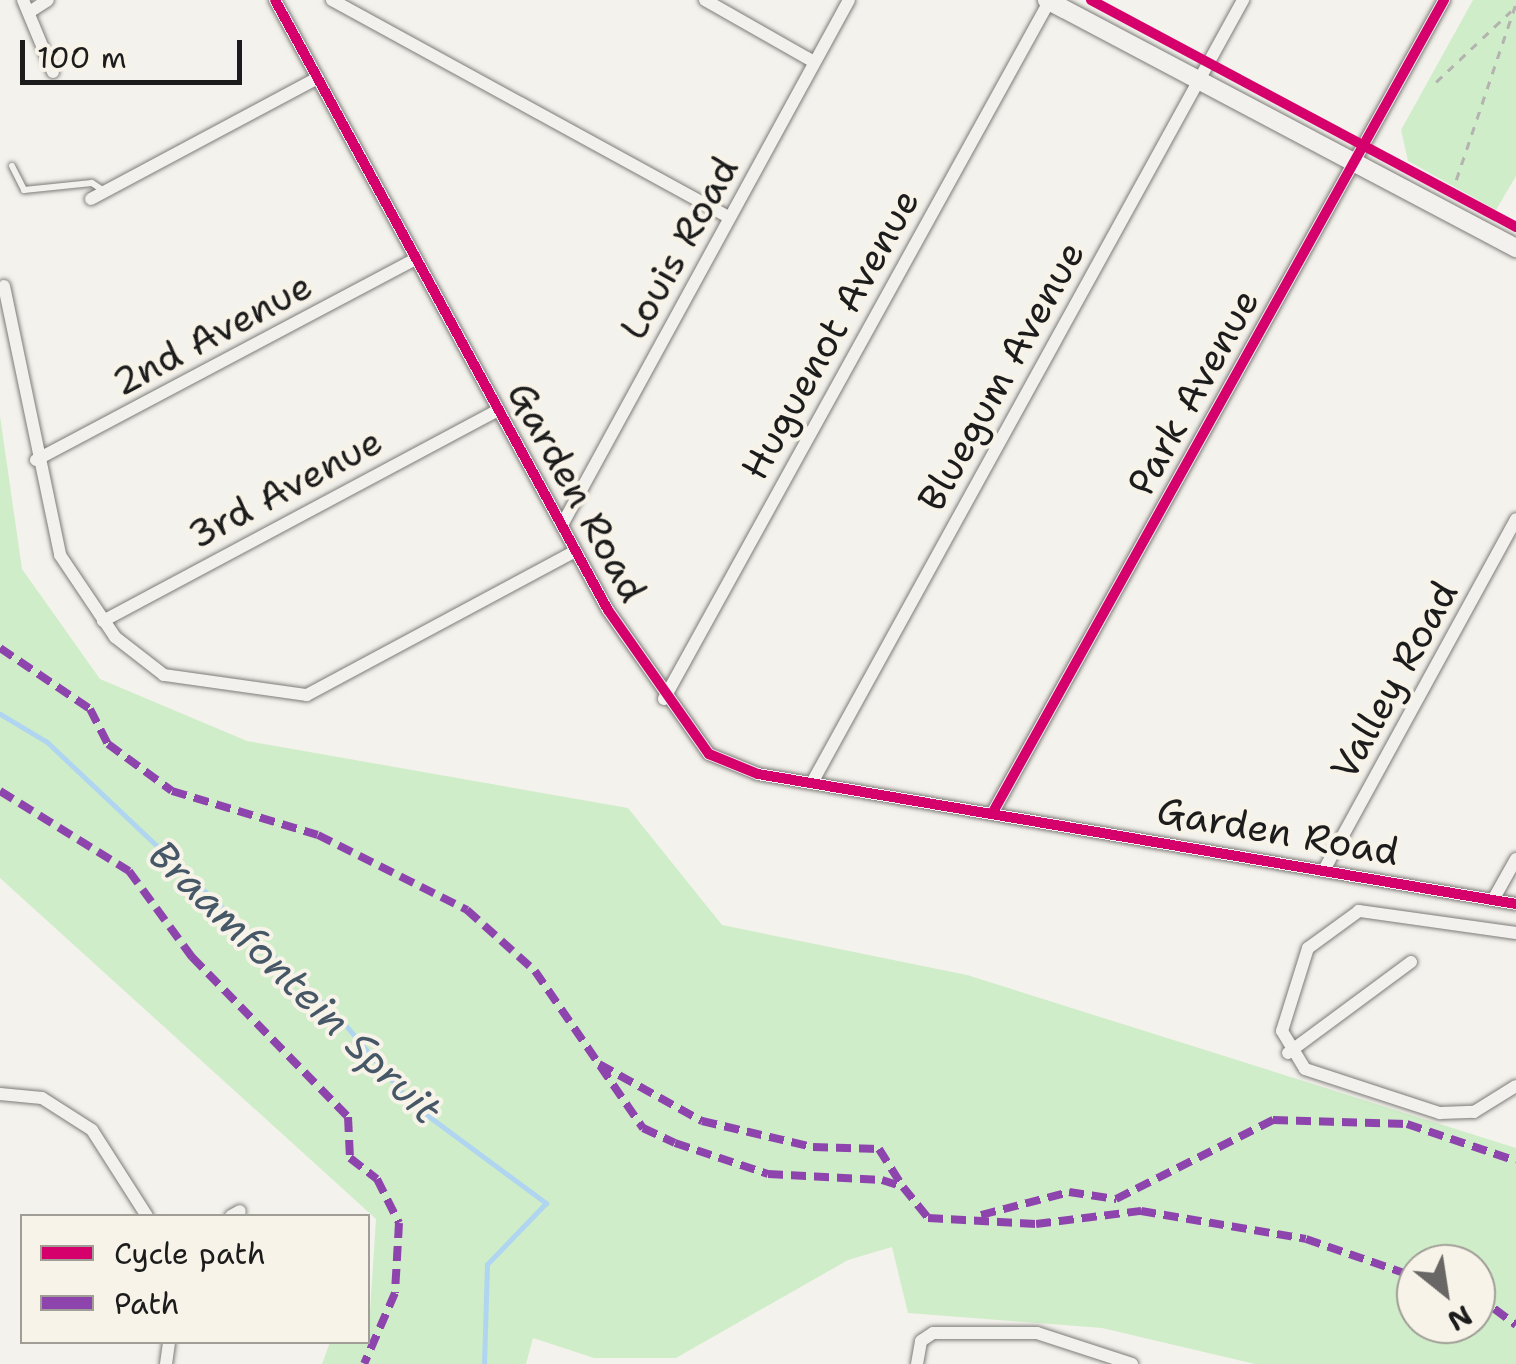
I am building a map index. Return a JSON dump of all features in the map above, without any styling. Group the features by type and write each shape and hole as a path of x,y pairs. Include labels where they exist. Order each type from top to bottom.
{"street":[{"path":"48,0 27,5 53,72"},
{"name":"Garden Road","path":"275,0 575,550 664,699 722,763 1516,904"},
{"path":"332,0 729,217"},
{"path":"705,0 814,62"},
{"name":"Louis Road","path":"562,525 849,0"},
{"path":"1049,0 1516,248"},
{"name":"Huguenot Avenue","path":"664,699 1049,0"},
{"name":"Bluegum Avenue","path":"812,781 1242,0"},
{"name":"Park Avenue","path":"993,812 1444,0"},
{"path":"91,199 318,78"},
{"name":"2nd Avenue","path":"36,460 416,259"},
{"path":"4,286 36,460 60,555 103,621 164,676 296,697 575,550"},
{"name":"3rd Avenue","path":"103,621 497,411"},
{"name":"Valley Road","path":"1324,870 1516,520"},
{"path":"1493,900 1516,858"},
{"path":"1516,933 1359,911 1308,948 1283,1022 1288,1053 1305,1069 1440,1114 1474,1112 1516,1086"},
{"path":"1288,1053 1412,962"},
{"path":"0,1094 42,1098 92,1130 146,1214"},
{"path":"917,1364 921,1342 933,1333 1062,1336 1132,1364"}],"lane":[{"path":"12,166 24,190 92,183 105,191"}],"path":[{"path":"1436,82 1516,5"},
{"path":"1445,210 1516,5"},
{"path":"1438,184 1468,200"}],"green space":[{"path":"1473,0 1516,0 1516,176 1496,210 1408,161 1401,130"},
{"path":"0,416 22,569 100,679 247,741 628,808 722,925 967,975 1516,1148 1516,1364 1255,1364 1102,1328 908,1313 892,1247 848,1260 676,1358 594,1358 533,1338 526,1364 322,1364 329,1344 370,1344 376,1219 0,878"}],"waterway":[{"name":"Braamfontein Spruit","path":"0,714 47,742 342,1021 412,1104 546,1203 487,1264 484,1364"}],"marked path":[{"path":"0,648 90,709 108,744 172,791 318,835 467,910 535,971 643,1128 675,1143 768,1174 882,1180 903,1187 928,1218 1036,1224 1141,1211 1306,1239 1396,1270"},
{"path":"0,791 129,871 192,957 348,1117 350,1158 377,1179 399,1223 395,1293 364,1364"},
{"path":"599,1064 702,1121 813,1147 879,1149 903,1187"},
{"path":"981,1215 1069,1192 1116,1199 1273,1120 1407,1124 1516,1161"},
{"path":"1496,1310 1516,1325"}],"cycle path":[{"path":"275,0 608,610 709,754 758,774 1516,904"},
{"path":"1091,0 1516,227"},
{"path":"993,812 1444,0"}]}
